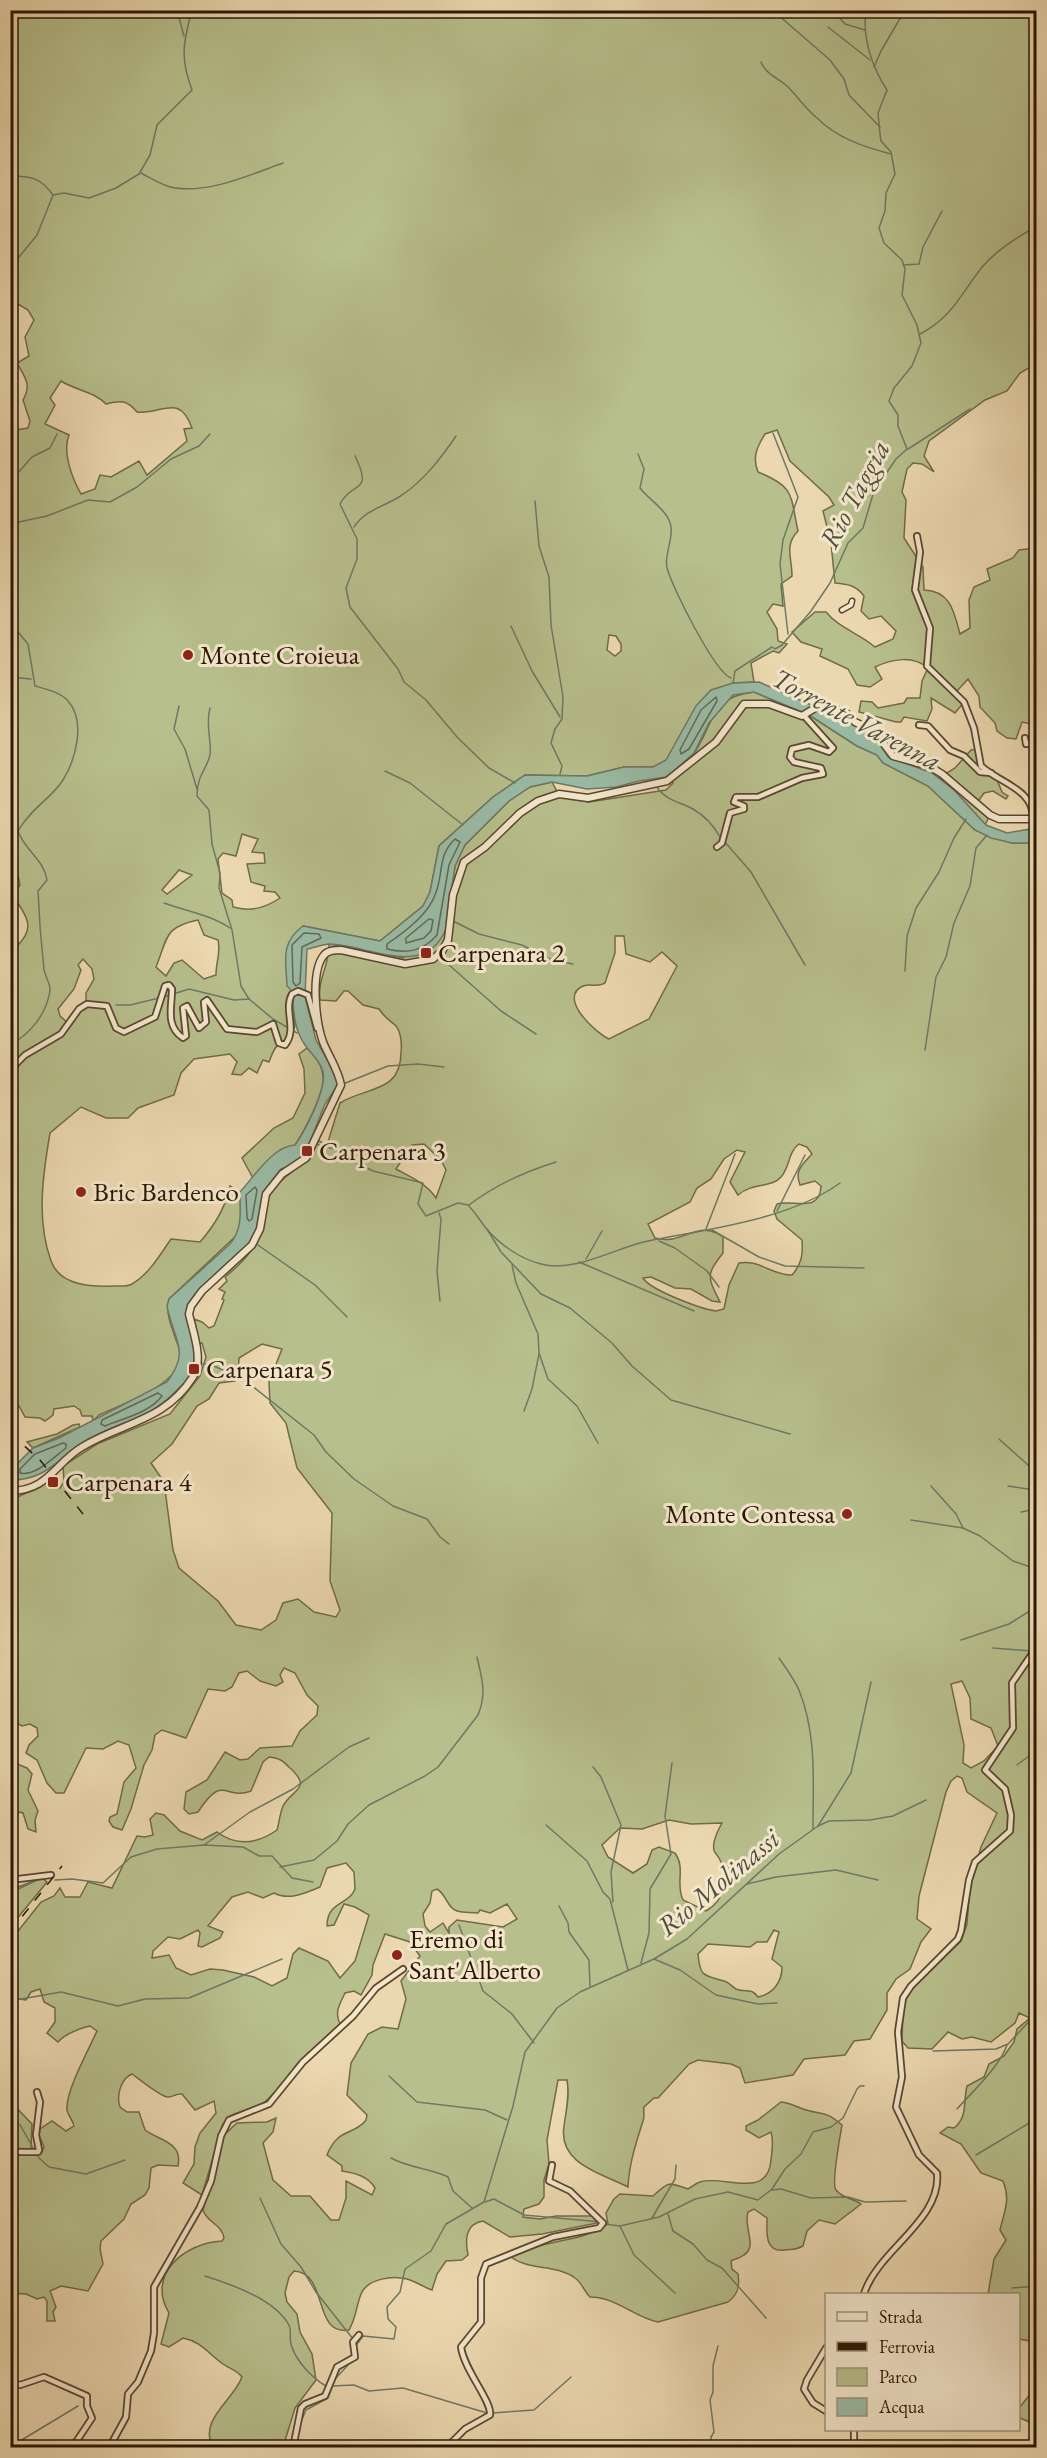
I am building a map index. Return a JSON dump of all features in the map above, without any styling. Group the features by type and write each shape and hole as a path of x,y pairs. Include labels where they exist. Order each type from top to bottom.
{"street":[{"path":"806,717 816,706 820,705 845,712 855,722 880,735 893,756 922,764 942,774 990,815 999,819 1035,820 1032,805 1025,797 1005,780 981,766 974,728 964,702 927,666 930,628 915,590 920,552 917,536"},
{"path":"842,610 851,605 852,601"},
{"path":"323,1041 315,992 319,966 324,955 330,950 341,950 405,964 433,958 442,951 448,940 453,895 464,862 485,847 530,806 559,794 588,798 667,781 716,742 744,704 769,704 792,715 806,717 833,748 829,752 802,745 792,749 790,757 794,762 821,768 823,774 802,777 758,797 736,797 734,802 744,806 744,809 730,813 722,843 717,847"},
{"path":"919,725 928,726 950,750 964,756 980,772 991,773"},
{"path":"1025,738 1026,744 1036,743"},
{"path":"10,1070 25,1055 61,1034 79,1009 87,1004 107,1006 116,1028 124,1032 155,1017 161,995 165,986 169,985 172,989 170,1017 175,1032 183,1038 186,1036 183,1008 187,1006 199,1028 206,1022 204,1002 207,1000 227,1029 257,1032 273,1024 279,1043 285,1045 292,1026 289,1002 292,994 298,991 307,993 341,1085 306,1158 282,1174 266,1194 260,1229 252,1245 202,1291 191,1306 189,1314 198,1359 194,1376 162,1409 141,1422 83,1447 63,1461 58,1471 45,1481 21,1491 10,1491"},
{"path":"865,2293 888,2254 922,2217 938,2186 937,2173 919,2155 897,2112 896,2100 902,2073 900,2019 906,1992 958,1939 973,1868 979,1858 1007,1836 1011,1827 1005,1789 985,1770 1013,1728 1012,1683 1036,1648"},
{"path":"10,1880 51,1875"},
{"path":"109,2448 126,2417 127,2397 138,2382 151,2351 154,2333 154,2287 200,2207 211,2181 221,2136 229,2120 269,2104 303,2062 353,2016 376,1988 403,1969"},
{"path":"10,2152 38,2152 39,2150 36,2135 40,2102 36,2092"},
{"path":"446,2448 469,2426 489,2417 490,2409 469,2374 461,2347 481,2322 481,2278 486,2264 518,2249 553,2237 599,2228 603,2223 570,2191 549,2181 552,2164"},
{"path":"293,2448 301,2408 325,2396 337,2367 353,2359 356,2354 353,2346 354,2338 359,2335"},
{"path":"825,2350 807,2380 804,2390 813,2403 825,2410"},
{"path":"10,2382 20,2385 44,2377 87,2396 87,2406 92,2418 72,2448"},
{"path":"854,2431 854,2448"}],"green space":[{"path":"11,11 1036,11 1036,367 1032,366 1020,373 1007,391 985,400 929,441 924,456 934,472 922,464 913,463 907,469 902,492 906,500 904,538 923,567 924,590 933,591 946,599 953,611 960,634 970,628 969,600 974,587 990,580 987,569 1013,558 1019,550 1036,548 1036,709 1032,724 1022,722 1016,739 1007,738 997,731 995,723 980,707 979,696 968,679 956,692 964,702 955,713 931,698 932,709 927,721 904,717 901,722 896,722 859,712 861,701 872,702 878,708 904,703 907,698 920,698 922,681 928,668 916,661 888,662 875,667 882,679 870,687 857,685 848,669 820,656 822,649 801,642 792,632 815,612 826,612 837,623 875,647 893,639 896,631 881,616 869,619 861,611 864,596 858,589 835,583 831,543 823,511 834,505 829,497 790,461 777,430 765,434 756,452 755,462 758,472 779,482 789,493 798,531 790,547 792,576 781,584 783,606 773,604 767,612 777,629 778,641 787,644 779,653 773,651 751,663 754,682 733,683 680,738 666,761 653,767 624,767 587,776 525,775 493,797 439,846 430,892 423,906 380,941 303,926 292,991 295,1026 288,1042 277,1046 269,1062 263,1060 257,1073 249,1068 241,1075 232,1074 237,1062 230,1054 194,1059 181,1073 174,1095 138,1108 128,1118 106,1118 81,1107 50,1133 42,1197 46,1245 55,1269 62,1276 78,1283 105,1286 132,1284 149,1270 171,1239 200,1242 219,1216 230,1186 240,1192 241,1220 238,1234 169,1299 168,1315 181,1356 177,1368 170,1377 147,1393 99,1415 93,1421 92,1416 82,1416 80,1410 74,1406 54,1409 53,1415 45,1421 40,1418 25,1417 19,1406 11,1409 10,944 18,945 24,938 28,925 13,895 20,885 16,865 10,864 10,431 28,428 30,421 23,400 27,385 17,363 29,356 25,337 34,320 28,310 18,304 11,316","holes":["61,381 106,404 127,403 137,412 175,408 187,417 192,428 184,429 187,441 147,475 139,461 111,477 100,475 95,489 81,494 71,473 67,457 69,435 45,424 55,405 50,398","609,635 616,636 621,644 621,651 615,656 607,650","242,834 258,839 252,852 264,853 265,863 247,864 251,882 265,886 264,891 275,892 280,898 258,908 233,907 232,900 222,893 218,859 223,853 236,856","179,870 192,875 167,894 162,890","198,920 204,935 218,940 216,975 204,979 182,960 174,963 166,976 156,967 169,935 179,926","83,959 92,969 94,979 86,993 86,1004 68,1023 60,1016 58,1009 74,989 81,970 78,965"]},
{"path":"754,692 809,715 857,746 877,755 883,763 928,786 975,830 1012,843 1036,843 1036,2342 1020,2339 1020,2293 988,2293 994,2259 1006,2240 1000,2230 1007,2200 1003,2181 981,2173 961,2144 940,2133 958,2124 963,2114 967,2086 984,2077 989,2064 1004,2056 1014,2042 1017,2029 1030,2018 1019,2013 1015,2023 991,2042 972,2037 962,2039 948,2032 932,2049 908,2048 902,2041 903,2007 908,1993 961,1941 967,1924 970,1886 981,1847 997,1813 967,1792 962,1778 957,1776 951,1781 946,1792 919,1896 917,1919 931,1929 921,1942 910,1969 896,1979 887,1993 887,2010 870,2039 854,2041 845,2055 804,2059 793,2075 745,2083 740,2068 731,2064 698,2060 689,2064 658,2098 654,2098 644,2107 644,2119 631,2162 628,2187 584,2166 568,2150 564,2139 564,2126 568,2086 567,2080 558,2080 547,2140 549,2164 544,2180 544,2197 539,2204 524,2209 523,2217 540,2219 556,2216 595,2216 597,2223 542,2234 510,2237 483,2221 477,2223 473,2225 468,2234 468,2255 462,2260 446,2261 437,2274 432,2290 401,2278 387,2278 374,2282 361,2294 349,2330 337,2329 330,2324 312,2282 305,2274 294,2271 289,2277 285,2293 287,2302 297,2314 300,2332 312,2354 316,2380 295,2408 283,2447 213,2447 210,2428 213,2419 238,2386 242,2377 189,2340 183,2338 169,2347 161,2344 169,2313 163,2299 162,2286 166,2274 182,2255 208,2243 222,2241 224,2238 220,2229 203,2210 224,2135 237,2123 267,2122 276,2118 273,2132 263,2143 273,2180 291,2196 310,2196 331,2220 339,2220 346,2198 346,2181 372,2195 375,2188 369,2181 356,2174 342,2171 342,2166 327,2155 336,2140 366,2120 367,2115 347,2095 351,2063 368,2034 382,2027 398,2029 406,1999 401,1981 420,1956 410,1942 385,1934 373,1965 372,1975 361,1995 354,1991 345,1993 338,2012 340,2024 297,2064 285,2082 264,2103 232,2115 223,2124 202,2195 183,2183 194,2164 195,2147 200,2133 216,2113 214,2101 195,2110 182,2094 165,2096 132,2074 128,2076 120,2088 120,2107 127,2112 139,2112 145,2130 174,2147 179,2158 178,2166 158,2165 151,2168 149,2188 145,2195 131,2204 124,2219 101,2241 103,2264 88,2291 61,2286 50,2291 56,2307 53,2312 55,2321 47,2321 47,2301 44,2297 37,2299 26,2294 11,2293 11,2154 41,2154 44,2147 39,2135 40,2129 52,2121 66,2131 74,2126 67,2110 67,2102 83,2059 97,2031 90,2026 86,2027 68,2034 58,2042 47,2033 55,2022 55,2008 44,2002 40,1989 31,1992 26,2000 12,1998 11,2000 11,1940 41,1902 54,1896 60,1888 65,1897 80,1897 88,1882 112,1888 137,1836 153,1835 150,1819 156,1813 164,1815 180,1831 202,1840 217,1832 232,1840 247,1841 262,1838 277,1830 283,1806 300,1785 297,1775 279,1759 269,1757 263,1762 251,1791 235,1793 219,1790 213,1793 198,1812 189,1814 184,1809 186,1792 207,1780 225,1752 240,1760 248,1759 260,1748 292,1746 300,1731 317,1715 318,1706 307,1695 295,1673 284,1668 280,1675 283,1682 276,1686 260,1681 247,1671 239,1673 232,1687 225,1691 208,1689 186,1738 162,1730 155,1735 152,1750 144,1765 122,1830 113,1827 109,1821 110,1817 117,1814 124,1782 136,1768 129,1745 118,1741 103,1749 86,1748 64,1793 56,1793 47,1783 37,1760 26,1753 29,1745 38,1736 37,1728 30,1724 22,1726 11,1720 10,1501 45,1483 60,1488 64,1482 63,1466 97,1444 170,1414 200,1376 206,1357 202,1343 199,1344 194,1319 209,1328 214,1326 224,1300 222,1299 225,1292 219,1289 227,1281 225,1277 243,1261 257,1241 272,1191 303,1163 317,1140 327,1145 340,1103 389,1082 395,1075 400,1065 400,1034 395,1025 379,1009 363,1005 348,991 344,991 336,1001 320,1000 320,986 328,958 329,944 403,958 446,929 455,866 465,845 509,801 530,787 552,782 560,797 589,802 666,790 673,783 667,777 695,752 715,712 729,699","holes":["615,936 624,936 626,954 650,962 662,952 677,966 649,1019 609,1039 588,1023 581,1015 574,999 576,991 583,986 605,983 615,953","424,1144 441,1160 446,1170 436,1198 423,1185 396,1169 412,1145","799,1144 807,1147 812,1154 799,1171 800,1185 815,1181 821,1186 819,1195 811,1203 777,1204 774,1211 777,1219 802,1240 801,1259 792,1275 785,1275 753,1263 739,1263 729,1285 724,1309 716,1311 665,1293 643,1278 651,1277 675,1288 691,1289 712,1301 720,1302 710,1276 723,1253 723,1237 706,1230 674,1239 655,1238 648,1224 690,1202 697,1188 711,1179 724,1159 737,1150 745,1152 730,1182 738,1195 750,1188 773,1183 781,1177 795,1147","262,1344 282,1349 269,1382 270,1403 286,1423 297,1468 332,1513 330,1581 340,1610 336,1617 314,1612 298,1599 283,1603 276,1620 261,1630 236,1625 218,1601 179,1568 173,1550 164,1482 151,1463 172,1444 197,1406 209,1399 219,1383 235,1381 238,1376 239,1358","962,1681 970,1698 971,1719 991,1728 998,1746 984,1761 971,1768 963,1763 964,1745 951,1684","669,1820 691,1824 722,1823 714,1847 725,1881 718,1901 706,1911 683,1900 680,1888 680,1864 675,1853 659,1847 652,1850 647,1864 633,1873 608,1857 602,1845 620,1828 642,1829","346,1863 354,1872 355,1889 348,1898 334,1908 328,1918 327,1926 334,1925 344,1904 369,1915 355,1961 340,1978 328,1961 299,1948 293,1954 287,1978 272,1986 254,1977 223,1970 210,1969 191,1975 176,1968 169,1955 152,1958 153,1951 168,1937 180,1939 198,1930 200,1933 198,1946 202,1947 220,1938 223,1932 208,1926 232,1897 248,1892 263,1898 274,1893 291,1896 320,1887 327,1868","437,1889 457,1911 478,1913 480,1910 490,1913 507,1904 517,1919 503,1927 457,1920 449,1927 449,1933 443,1923 430,1932 425,1926 423,1914 430,1903 432,1891","774,1930 779,1932 772,1959 782,1967 782,1972 776,1986 768,1993 758,1997 753,1992 736,1989 727,1982 707,1976 700,1967 698,1954 708,1944 750,1947 757,1942 767,1942"]},
{"path":"977,749 981,766 995,775 1002,792 1008,796 1006,799 993,791 984,793 977,803 990,815 985,825 954,790 939,778 955,768 971,750"},
{"path":"307,1048 318,1060 323,1076 317,1102 295,1146 276,1153 253,1178 242,1158 274,1128 293,1118 305,1093 304,1069 299,1054"},
{"path":"79,1424 80,1427 33,1448 27,1442 57,1434"},
{"path":"11,1735 17,1764 27,1768 32,1774 28,1790 38,1811 35,1820 36,1832 28,1829 23,1813 19,1812 11,1829"},
{"path":"42,1878 47,1882 11,1926 11,1885 18,1887"},
{"path":"10,2101 32,2124 31,2149 11,2148"},
{"path":"781,2102 827,2115 842,2125 836,2160 835,2186 842,2195 861,2204 835,2224 819,2220 807,2231 803,2246 785,2250 778,2250 770,2245 767,2235 767,2218 754,2209 748,2212 750,2247 744,2255 731,2261 732,2269 738,2274 739,2282 738,2290 728,2302 658,2322 608,2300 590,2297 577,2280 568,2274 526,2264 511,2257 535,2247 598,2230 608,2224 606,2213 614,2199 620,2194 653,2196 669,2184 688,2189 709,2180 753,2183 762,2180 768,2172 771,2160 773,2142 771,2132 759,2138 746,2130 746,2126 758,2120"},
{"path":"1036,2371 1036,2425 1020,2418 1020,2407 1032,2392"}],"water":[{"path":"759,682 848,721 877,738 888,757 932,773 954,790 986,825 1007,833 1036,828 1036,843 1012,843 991,838 975,830 928,786 883,763 877,755 857,746 809,715 754,692 733,695 709,723 694,753 667,777 616,787 587,789 552,782 530,787 509,801 465,845 455,866 446,929 437,944 424,953 410,956 395,956 330,944 307,949 305,996 316,1040 337,1077 338,1085 325,1104 305,1154 296,1164 281,1169 263,1192 257,1227 249,1245 199,1290 186,1314 195,1359 192,1373 177,1390 154,1409 86,1441 43,1472 23,1479 11,1480 11,1470 33,1448 59,1438 167,1382 178,1362 179,1353 167,1306 169,1299 230,1244 239,1226 240,1192 272,1156 295,1145 304,1130 319,1099 323,1072 298,1032 292,991 287,986 286,953 296,932 303,926 380,941 423,906 430,892 439,846 493,797 525,775 587,776 624,767 653,767 666,760 696,706 711,690 733,683"}],"waterway":[{"path":"177,10 184,36"},
{"path":"10,268 37,235 53,195 64,193 89,198 116,188 139,174 150,155 157,125 192,90 184,59 192,10"},
{"path":"824,10 836,14 845,24 865,30"},
{"name":"Rio Taggia","path":"733,683 735,671 772,647 775,649 782,645 811,611 830,583 848,543 863,528 874,491 896,459 907,449 898,426 898,415 889,401 894,388 912,366 921,343 917,325 902,295 905,269 902,260 884,243 879,228 885,211 886,193 895,174 891,152 881,141 878,113 887,90 869,52 865,31 866,10"},
{"path":"874,67 905,10"},
{"name":"Rio Taggia","path":"777,14 830,60 844,79 849,95 880,127"},
{"path":"828,27 870,60"},
{"path":"761,62 769,73 788,87 813,114 833,131 861,145 891,154"},
{"path":"141,173 162,184 189,189 230,182 283,163"},
{"path":"10,176 35,179 53,195"},
{"path":"903,265 919,264 923,247 942,211"},
{"path":"920,334 949,312 983,266 995,254 1036,227"},
{"path":"908,449 970,409"},
{"path":"773,433 798,497 783,540 780,564 788,634"},
{"path":"10,482 32,457 50,448 57,434"},
{"path":"14,523 47,516 88,500 110,502 137,487 171,459 199,446 210,434"},
{"path":"354,527 363,517 399,497 424,477 456,436"},
{"path":"638,454 644,469 640,488 667,516 671,527 666,563 671,578 705,646 724,673 731,678"},
{"path":"355,456 362,482 340,504 357,539 357,559 346,588 350,607 398,669 404,682 426,700 457,737 489,768 515,783"},
{"path":"535,501 539,546 549,577 551,625 563,697 562,719 555,729 551,743 562,766 560,774"},
{"path":"10,505 14,513 10,546"},
{"path":"10,561 16,599 14,627 28,644 35,686 65,698 73,709 78,729 72,762 63,780 18,831 42,866 47,880 38,891 44,969 50,991 45,1008 36,1023 10,1045"},
{"path":"511,626 532,671 560,717"},
{"path":"10,677 31,679"},
{"path":"179,706 174,729 185,749 197,789"},
{"path":"210,708 208,721 210,755 200,777 197,796 209,810 212,844 220,873 219,888 232,930 241,986 249,999 273,1019 297,1033"},
{"path":"385,771 410,783 463,825"},
{"path":"656,786 669,798 688,806 701,815 720,837"},
{"path":"905,971 907,936 916,908 939,872 954,838 966,819"},
{"path":"925,1050 936,977 946,957 954,923 970,886 976,848 987,835"},
{"path":"724,841 751,872 805,965"},
{"path":"1034,843 1036,881"},
{"path":"164,903 207,916 230,928"},
{"path":"453,921 479,934 522,945 552,960 573,964"},
{"path":"1036,922 1031,1016 1036,1072"},
{"path":"439,956 501,1011 536,1034"},
{"path":"164,997 189,989 234,1000 249,999"},
{"path":"116,1005 130,1005 159,998"},
{"path":"343,1084 388,1066 418,1064 444,1067"},
{"path":"316,1144 334,1149 373,1171 423,1183 418,1204 426,1216 458,1203 468,1205 491,1233 510,1250 533,1262 554,1266 581,1263 635,1244 722,1227 773,1214 820,1196 840,1183"},
{"path":"706,1229 735,1154"},
{"path":"777,1211 805,1155"},
{"path":"469,1205 510,1180 556,1162"},
{"path":"439,1213 441,1219 437,1271 440,1301"},
{"path":"487,1229 501,1252 541,1294 570,1308 612,1343 632,1366 671,1400 790,1434"},
{"path":"712,1230 759,1257 785,1266 864,1268"},
{"path":"586,1259 602,1231"},
{"path":"659,1241 675,1248 707,1271 719,1287"},
{"path":"255,1243 315,1285 347,1317"},
{"path":"579,1262 694,1311"},
{"path":"512,1265 516,1283 538,1334 539,1353 548,1379 577,1406 598,1443"},
{"path":"524,1411 532,1389 539,1354"},
{"path":"200,1364 209,1364 242,1378 314,1435 326,1452 354,1479 393,1506 427,1519 440,1537 449,1544"},
{"path":"999,1439 1036,1472"},
{"path":"931,1486 956,1514 963,1528"},
{"path":"1008,1486 1028,1489 1036,1487"},
{"path":"1021,1512 1036,1509"},
{"path":"911,1520 963,1528 980,1536 1013,1561 1036,1569"},
{"path":"961,1640 1009,1624 1036,1607"},
{"path":"993,1648 1030,1651"},
{"path":"280,1867 314,1860 337,1841 348,1824 369,1805 438,1767 478,1715 481,1707 482,1679 477,1657"},
{"path":"779,1658 799,1690 809,1724 813,1758 813,1829"},
{"path":"818,1826 851,1773 871,1682"},
{"path":"204,1845 250,1812 293,1789 349,1747 369,1738"},
{"path":"1017,1765 1036,1751"},
{"path":"641,1963 649,1933 650,1889 671,1854 665,1816 672,1763"},
{"path":"593,1767 601,1777 621,1825 611,1872 613,1902"},
{"name":"Rio Molinassi","path":"355,2347 363,2336 394,2339 396,2327 388,2319 387,2307 400,2292 405,2269 431,2251 446,2224 484,2202 513,2106 525,2052 557,2008 580,1992 654,1959 687,1939 779,1854 818,1826 829,1821 870,1820 893,1816 926,1800"},
{"path":"546,1825 587,1861 603,1892 610,1899 628,1970"},
{"path":"55,1880 72,1879 103,1883 131,1857 157,1849 204,1845 243,1847 259,1856 272,1856 292,1878 313,1882"},
{"path":"747,1884 776,1877 836,1870 878,1880"},
{"path":"10,1893 39,1879"},
{"path":"559,1906 568,1923 569,1932 589,1960 590,1986"},
{"path":"459,1925 483,1991 512,2014 534,2043"},
{"path":"10,2001 61,1992 118,2006 145,1999 189,1998 282,1959"},
{"path":"654,1959 680,1970 716,1995 758,2004 777,2003"},
{"path":"933,2051 996,2049 1008,2044 1036,2014"},
{"path":"957,2109 992,2070 1007,2045"},
{"path":"389,2076 417,2102 485,2110 507,2120"},
{"path":"772,2189 785,2169 801,2154 813,2132 831,2127 843,2118 857,2089 864,2086"},
{"path":"10,2117 20,2125 39,2158 49,2167 86,2174 125,2160"},
{"path":"976,2155 1036,2119"},
{"path":"391,2158 448,2177 453,2191 472,2208"},
{"path":"652,2218 675,2179 676,2165"},
{"path":"605,2224 620,2226 659,2217 695,2199 728,2192 758,2200 771,2190 781,2189 811,2198 848,2197 865,2202 906,2201"},
{"path":"260,2198 281,2244 301,2267 316,2292 353,2339"},
{"path":"485,2202 494,2199 524,2215 601,2222"},
{"path":"668,2214 673,2231 693,2244 707,2260 722,2268 766,2318"},
{"path":"620,2226 634,2255 675,2293"},
{"path":"205,2276 252,2294 282,2316 289,2325 291,2344 300,2362 326,2386"},
{"path":"1012,2288 1036,2286"},
{"path":"711,2448 711,2437 714,2432 710,2400 713,2392 713,2366 718,2346"},
{"name":"Rio Molinassi","path":"296,2448 300,2424 306,2410 328,2398 335,2379 349,2364"},
{"path":"492,2413 534,2410 571,2377"},
{"path":"332,2386 354,2385 369,2391 403,2388 487,2413"},
{"path":"10,2447 78,2406"}],"railway":[{"path":"10,1433 40,1460 83,1514"},
{"path":"10,1932 62,1866"}],"place":[{"name":"Monte Croieua","path":"188,655"},
{"name":"Carpenara 2","path":"426,953"},
{"name":"Carpenara 3","path":"307,1151"},
{"name":"Bric Bardenco","path":"81,1192"},
{"name":"Carpenara 5","path":"194,1369"},
{"name":"Carpenara 4","path":"53,1482"},
{"name":"Monte Contessa","path":"847,1514"},
{"name":"Eremo di Sant'Alberto","path":"397,1955"}],"water label":[{"name":"Torrente Varenna","path":"857,719"}]}
